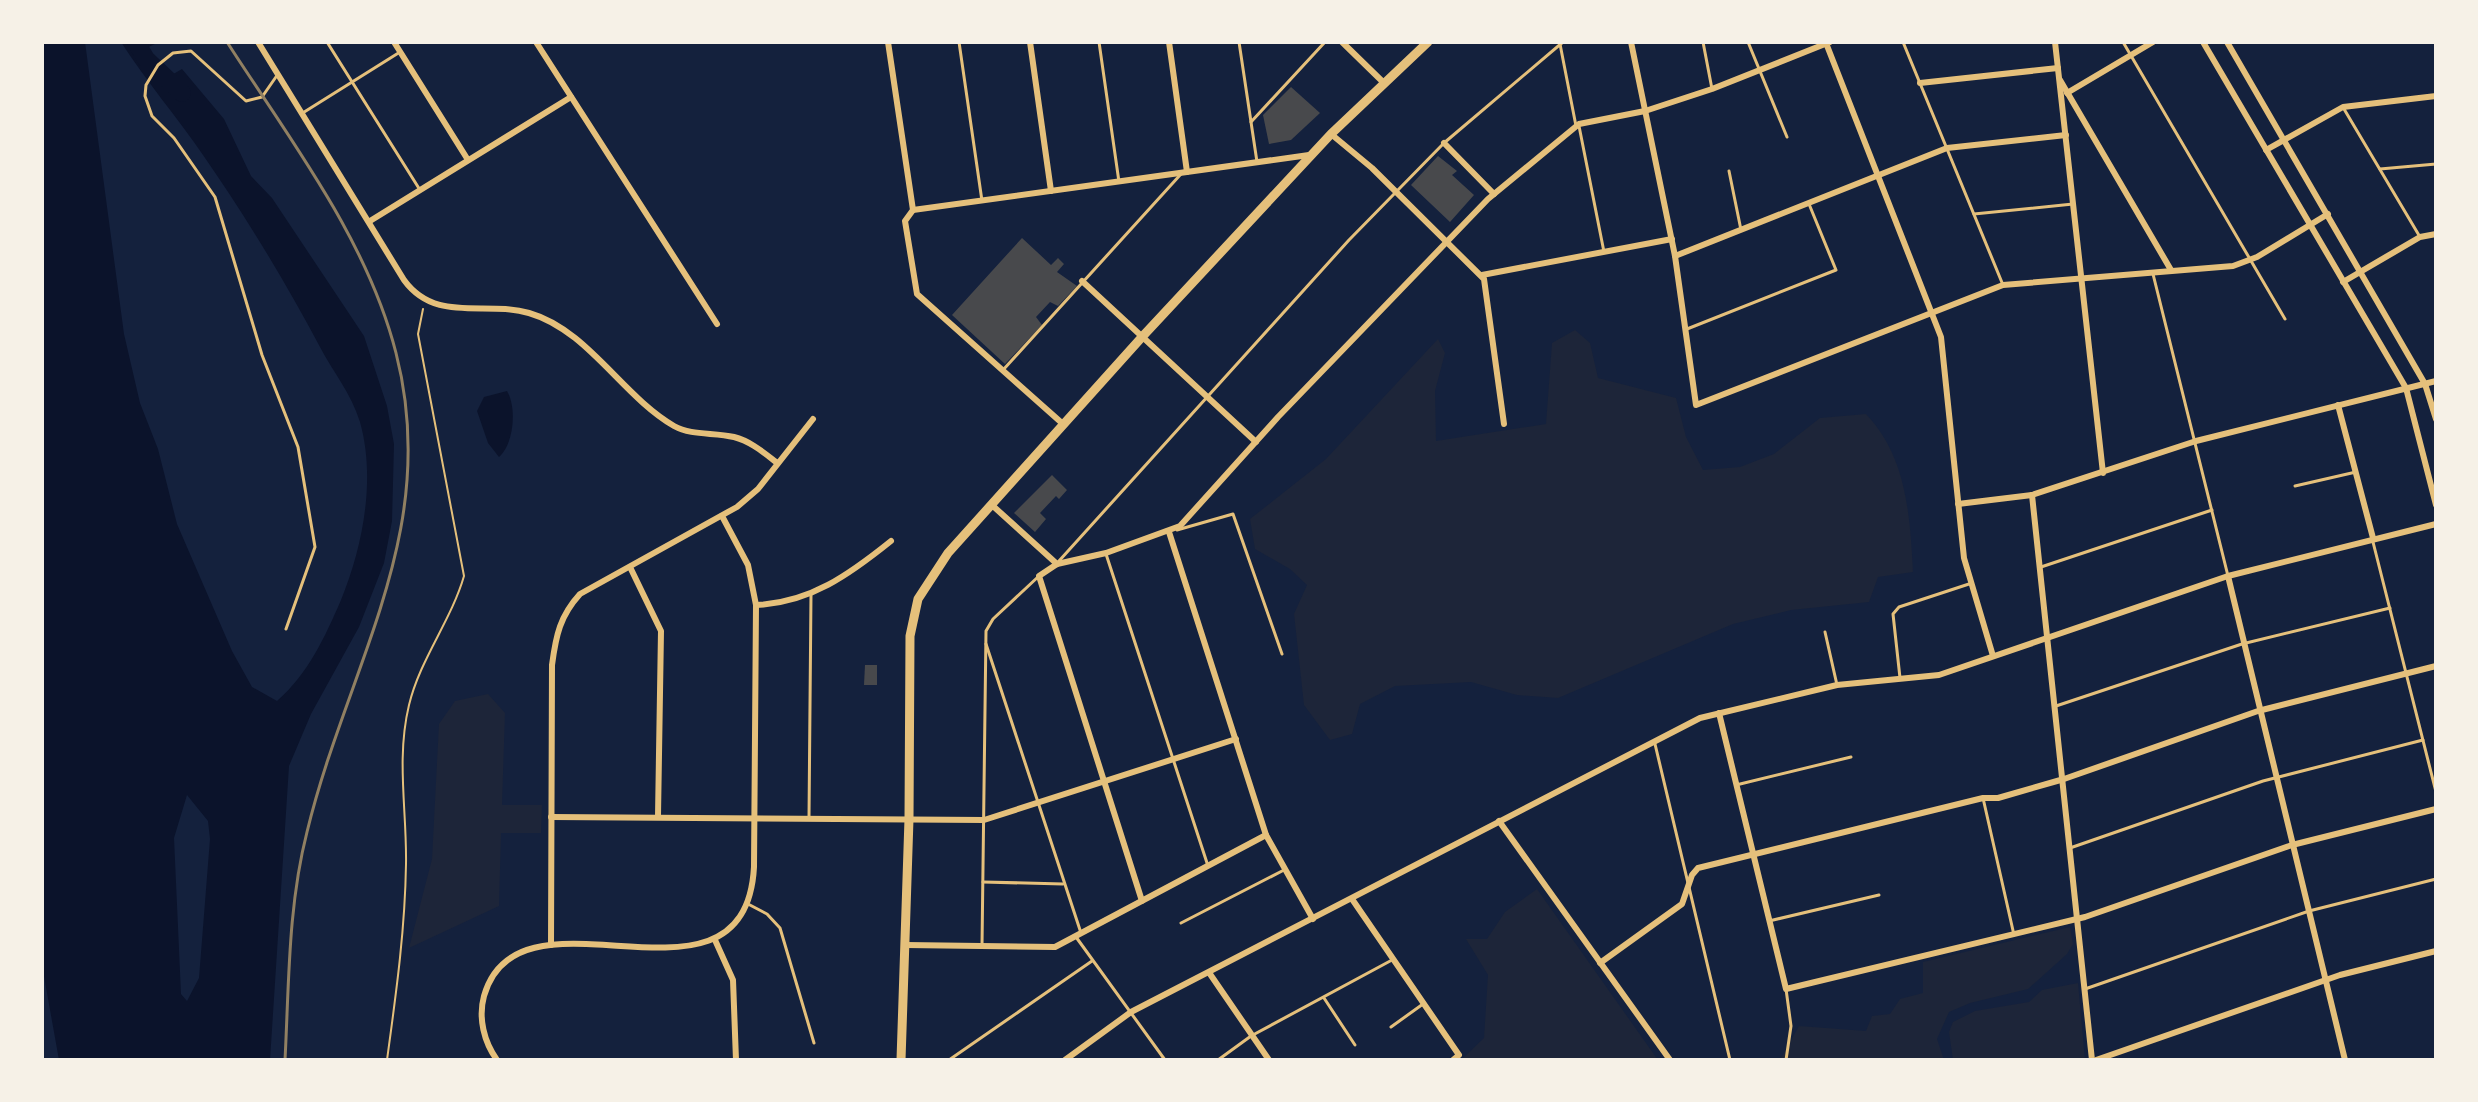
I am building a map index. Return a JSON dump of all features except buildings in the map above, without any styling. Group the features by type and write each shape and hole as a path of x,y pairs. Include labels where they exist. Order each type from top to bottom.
{"main road":[{"path":"901,1060 909,819 910,636 915,609 938,565 1063,424 1331,134 1428,42"}],"street":[{"path":"258,42 404,280 427,300 451,309 503,308 543,318 568,334 675,426 735,437 758,448 776,462"},
{"path":"394,42 468,160"},
{"path":"536,42 717,324"},
{"path":"888,42 913,210 905,221 917,294 1063,424"},
{"path":"1030,42 1051,191"},
{"path":"1169,42 1185,173"},
{"path":"1342,42 1384,83"},
{"path":"1631,42 1672,239 1696,405 2003,285 2233,266 2250,260 2328,214"},
{"path":"2055,42 2103,473"},
{"path":"2067,93 2153,42"},
{"path":"2203,42 2406,388 2436,505"},
{"path":"2227,42 2425,384 2436,419"},
{"path":"1142,901 1039,576 1057,564 1106,553 1180,526 1447,241 1494,194 1577,125 1645,111 1712,89 1827,43 1941,337 1969,584 1993,656"},
{"path":"1920,83 2058,68"},
{"path":"2059,77 2171,270"},
{"path":"2266,150 2343,107 2436,96"},
{"path":"370,221 571,97"},
{"path":"1331,134 1482,275 1488,289 1504,424"},
{"path":"1675,256 1947,148 2066,135"},
{"path":"1444,143 1494,194"},
{"path":"913,210 1313,155"},
{"path":"2343,282 2420,237 2436,234"},
{"path":"1482,275 1672,239"},
{"path":"1082,281 1256,442"},
{"path":"1958,504 2032,495 2196,441 2436,381"},
{"path":"2338,405 2373,538"},
{"path":"551,945 552,665 556,629 566,609 580,594 722,516 758,489 776,462 813,419"},
{"path":"2032,495 2094,1060 2327,979 2436,951"},
{"path":"993,506 1057,564"},
{"path":"497,1060 486,1041 481,1015 488,984 508,962 524,952 551,945 685,947 715,940 743,917 753,890 756,605 748,565 722,516"},
{"path":"1065,1060 1131,1012 1210,974 1692,721 1837,685 1939,675 2228,576 2436,524"},
{"path":"1169,532 1266,835 1313,919"},
{"path":"756,605 799,600 852,573 891,541"},
{"path":"630,567 661,631 658,816"},
{"path":"2228,576 2258,711 2345,1060"},
{"path":"1600,963 1682,904 1698,868 1753,852 1983,798 1998,798 2064,779 2258,711 2436,666"},
{"path":"1719,713 1786,989 2078,919 2292,845 2436,809"},
{"path":"551,817 984,820 1236,739"},
{"path":"1499,821 1670,1060"},
{"path":"906,945 1055,947 1266,835"},
{"path":"1352,899 1456,1058"},
{"path":"715,940 733,980 736,1060"},
{"path":"1210,974 1269,1060"}],"lane":[{"path":"327,42 420,190"},
{"path":"959,42 982,201"},
{"path":"1099,42 1119,182"},
{"path":"1239,42 1257,162"},
{"path":"1251,122 1325,42"},
{"path":"1703,42 1712,89"},
{"path":"1748,42 1787,137"},
{"path":"1903,42 2003,285"},
{"path":"2123,42 2285,319"},
{"path":"1057,564 1206,395 1396,192 1444,143 1562,43 1604,252"},
{"path":"278,74 262,97 246,101 191,51 173,53 158,65 146,85 145,96 152,116 174,138 215,197 262,355 298,447 315,547 286,629"},
{"path":"301,114 400,52"},
{"path":"2343,107 2420,237"},
{"path":"2380,169 2436,164"},
{"path":"1729,171 1741,230"},
{"path":"1003,370 1185,173"},
{"path":"1687,329 1836,270 1808,203"},
{"path":"1974,214 2073,204"},
{"path":"2152,271 2228,576"},
{"path":"2295,486 2356,472"},
{"path":"2041,567 2213,510"},
{"path":"1169,532 1233,514 1282,654"},
{"path":"2373,538 2436,792"},
{"path":"1106,553 1208,866"},
{"path":"982,946 985,640 993,619 1039,576"},
{"path":"1900,680 1891,620 1899,607 1969,584"},
{"path":"809,818 811,594"},
{"path":"2056,706 2242,644 2390,608"},
{"path":"1825,632 1837,685"},
{"path":"985,640 1079,934 1092,961 1165,1060"},
{"path":"1654,740 1730,1060"},
{"path":"2070,848 2275,778 2423,740"},
{"path":"1736,785 1851,757"},
{"path":"1983,798 2014,935"},
{"path":"1181,923 1285,870"},
{"path":"2085,989 2309,911 2436,879"},
{"path":"983,882 1064,884"},
{"path":"1769,921 1879,895"},
{"path":"748,904 767,914 780,928 814,1043"},
{"path":"1218,1060 1251,1036 1392,960"},
{"path":"949,1060 1092,961"},
{"path":"1786,989 1791,1026 1786,1060"},
{"path":"1324,998 1355,1045"},
{"path":"1391,1027 1423,1004"}],"path":[{"path":"387,1060 402,958 406,860 402,764 406,727 418,677 455,607 464,576 418,334 427,300"}],"shaded area":[{"path":"42,42 85,42 124,334 140,403 158,449 177,524 232,651 252,687 277,701 307,667 329,628 356,557 365,512 365,444 352,402 234,202 121,42 142,42 163,80 182,69 224,119 251,176 272,198 364,336 387,406 394,444 392,521 384,563 359,627 311,714 289,766 270,1060 59,1060 42,965","holes":["187,795 208,821 210,839 199,978 187,1001 181,994 174,838"]},
{"path":"1575,330 1590,343 1598,378 1676,398 1686,437 1703,470 1740,467 1774,454 1820,418 1866,414 1890,449 1904,488 1913,572 1878,577 1869,602 1791,610 1733,624 1558,698 1517,695 1471,682 1395,686 1360,704 1352,734 1330,740 1304,705 1294,614 1307,585 1290,569 1255,549 1250,519 1326,459 1438,339 1445,353 1435,391 1436,441 1546,424 1552,343"},
{"path":"507,391 512,407 511,435 499,457 488,443 477,411 484,397"},
{"path":"488,694 505,713 502,805 542,805 541,833 501,833 499,906 409,948 432,859 439,724 455,701"},
{"path":"1537,889 1658,1060 1461,1060 1484,1038 1488,975 1466,939 1487,939 1505,912"},
{"path":"2070,927 2073,944 2067,954 2028,989 1970,1003 1949,1012 1937,1039 1944,1060 1780,1060 1799,1026 1866,1031 1872,1016 1890,1014 1900,999 1923,993 1923,962"},
{"path":"2078,983 2085,1060 1953,1060 1949,1032 1953,1022 1975,1011 2029,1002 2042,990"}],"waterway":[{"path":"136,42 146,59 182,93"},
{"path":"141,49 156,42"}],"railway":[{"path":"227,42 301,153 366,270 396,353 407,418 407,480 399,539 384,597 324,771 301,860 290,945 285,1060"}]}
